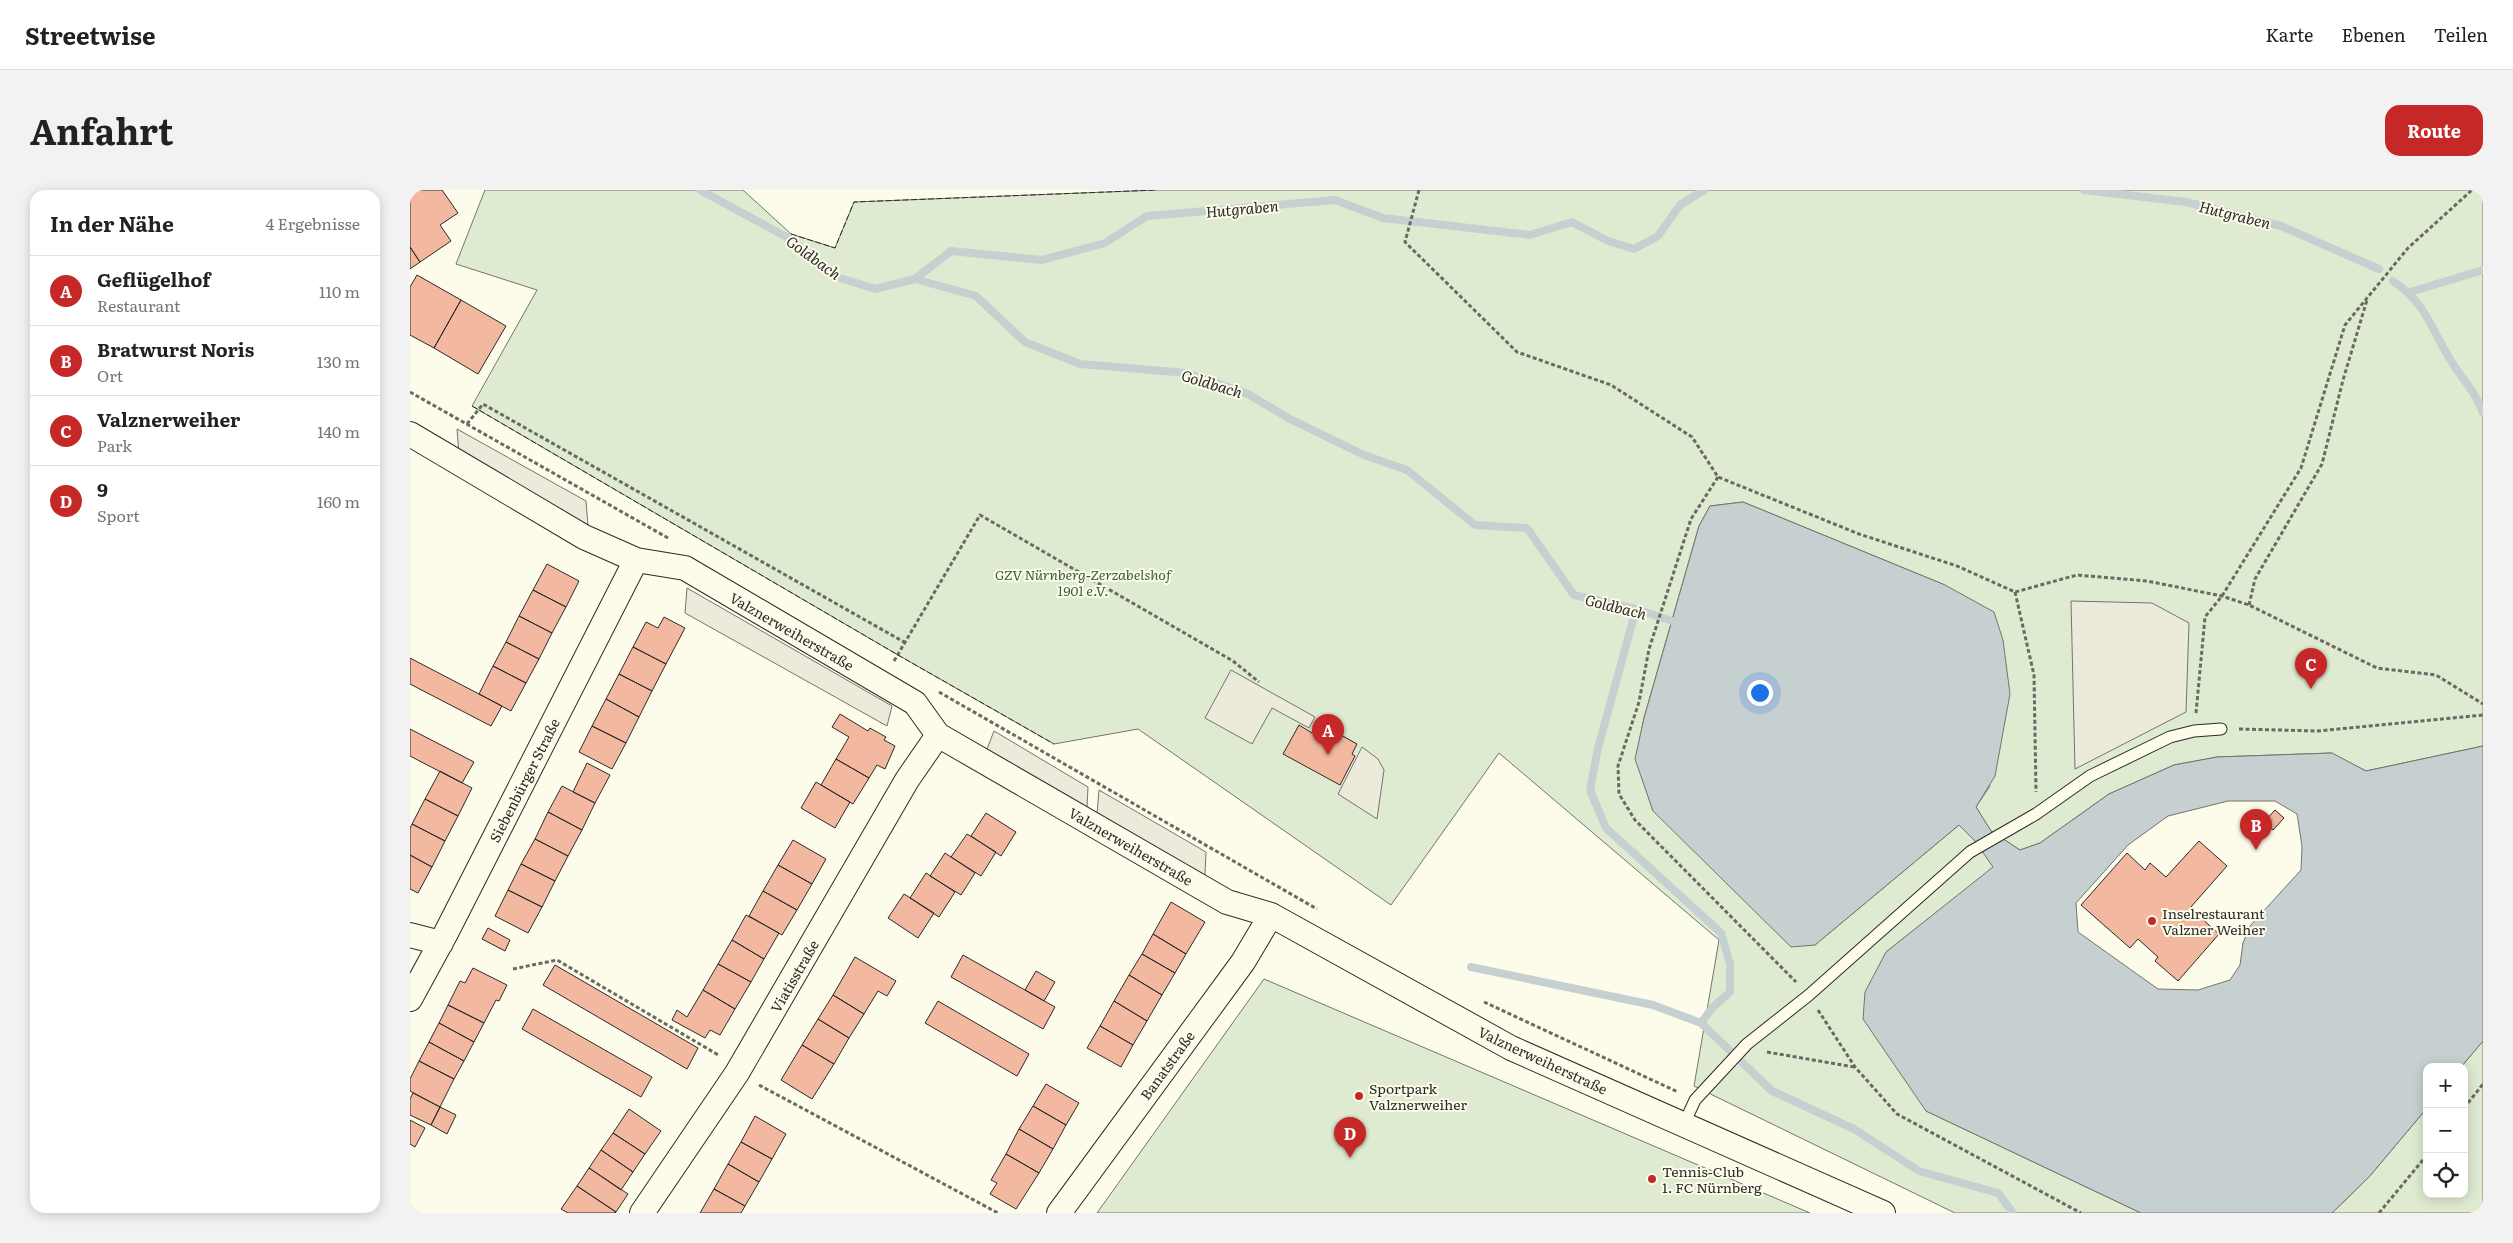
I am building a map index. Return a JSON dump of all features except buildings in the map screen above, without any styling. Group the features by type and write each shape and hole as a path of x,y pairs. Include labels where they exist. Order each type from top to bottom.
{"street":[{"name":"Valznerweiherstraße","path":"410,434 584,537 636,560 685,568 915,702 938,735 1228,902 1270,915 1511,1048 1883,1213"},
{"name":"Siebenbürger Straße","path":"410,999 441,943 636,560"},
{"name":"Viatisstraße","path":"642,1213 737,1073 907,780 938,735"},
{"name":"Banatstraße","path":"1059,1213 1243,962 1270,915"},
{"path":"410,935 441,943"}],"lane":[{"path":"1684,1124 1694,1100 1724,1066 1747,1044 1809,995 1970,852 1998,834 2036,814 2090,776 2170,737 2194,731 2221,729"}],"path":[{"path":"1418,190 1405,242 1517,352 1611,385 1692,437 1718,477 1859,534 1957,566 2015,592 2077,575 2147,581 2222,596 2249,605 2376,668 2436,676 2483,704"},
{"path":"2194,731 2205,617 2222,596 2301,468 2345,325 2408,248 2472,190"},
{"path":"2249,605 2255,579 2322,464 2343,380 2367,299"},
{"path":"410,392 675,542"},
{"path":"467,424 483,404 904,642"},
{"path":"1718,477 1691,519 1665,596 1650,649 1639,702 1618,766 1619,794 1635,820 1809,995 1855,1067 1897,1114 2081,1213"},
{"path":"892,665 980,515 1233,662 1259,682"},
{"path":"2015,592 2034,676 2036,814"},
{"path":"934,689 1320,911"},
{"path":"2221,729 2318,730 2483,715"},
{"path":"513,969 557,960 720,1056 737,1073 998,1213"},
{"path":"1478,999 1694,1100"},
{"path":"1747,1044 1762,1051 1855,1067"},
{"path":"2468,1103 2483,1084"},
{"path":"2379,1213 2423,1160"}],"green space":[{"name":"GZV Nürnberg-Zerzabelshof 1901 e.V.","path":"485,190 743,190 791,234 835,248 854,202 1157,190 2483,190 2483,746 2366,771 2331,753 2217,757 2174,765 2109,794 2040,843 2020,850 1991,831 1976,807 1990,786 1945,585 1743,502 1710,506 1699,526 1644,718 1636,759 1653,811 1815,945 1959,825 1975,841 1994,867 1886,952 1926,1111 2141,1213 1955,1213 1694,1086 1719,940 1499,753 1391,905 1138,729 1054,744 472,406 537,290 456,264"},
{"name":"Sportpark Valznerweiher","path":"1264,979 1810,1213 1097,1213"},
{"path":"2483,1041 2483,1213 2332,1213 2369,1177 2423,1113 2423,1198 2468,1198 2468,1063 2464,1063"}],"shaded area":[{"path":"457,429 586,501 588,526 459,454"},
{"path":"1743,502 1945,585 1994,612 2003,640 2010,694 1995,776 1976,807 1991,831 2020,850 2040,843 2109,794 2174,765 2217,757 2332,753 2366,771 2483,746 2483,1041 2464,1063 2423,1063 2423,1113 2369,1177 2332,1213 2141,1213 1926,1111 1863,1019 1865,992 1886,952 1993,867 1975,841 1959,825 1815,945 1791,947 1653,811 1635,759 1644,718 1699,526 1710,506","holes":["2228,801 2275,801 2297,814 2302,846 2301,870 2250,926 2243,943 2240,965 2230,980 2198,990 2158,989 2078,932 2076,903 2128,845 2168,816"]},
{"path":"687,588 892,706 887,726 685,613"},
{"path":"2071,601 2152,603 2189,623 2186,712 2075,769"},
{"path":"1231,670 1315,717 1309,728 1272,708 1252,744 1205,718"},
{"path":"994,731 1088,787 1087,807 987,749"},
{"path":"1362,747 1378,759 1384,770 1377,819 1338,794"},
{"path":"1099,790 1206,852 1205,875 1097,814"}],"waterway":[{"name":"Goldbach","path":"700,190 792,240 837,277 875,289 915,279 976,296 1025,342 1080,364 1187,373 1248,394 1288,418 1364,455 1407,470 1475,525 1527,528 1574,595 1636,609 1672,621"},
{"name":"Hutgraben","path":"915,279 951,251 1042,260 1105,243 1147,216 1335,200 1383,218 1530,235 1572,222 1608,241 1634,249 1658,236 1680,205 1704,190"},
{"name":"Hutgraben","path":"2084,190 2186,202 2281,226 2379,269"},
{"path":"2410,292 2483,270"},
{"name":"Hutgraben","path":"2393,281 2405,290 2422,309 2483,413"},
{"path":"1636,609 1598,748 1590,790 1606,828 1721,933 1730,964 1730,992 1712,1008 1701,1023"},
{"path":"1471,967 1653,1005 1701,1023 1772,1091 1854,1129 1919,1171 1998,1193 2013,1213"}],"fence":[{"path":"791,234 835,248 854,202 1157,190"},
{"path":"472,406 1054,744"}],"place":[{"name":"Valznerweiher","path":"2311,689"},
{"name":"Geflügelhof","path":"1328,755"},
{"name":"Bratwurst Noris","path":"2256,850"},
{"name":"Inselrestaurant Valzner Weiher","path":"2152,921"},
{"name":"Sportpark Valznerweiher","path":"1359,1096"},
{"name":"9","path":"1350,1158"},
{"name":"Tennis-Club 1. FC Nürnberg","path":"1652,1179"}]}
